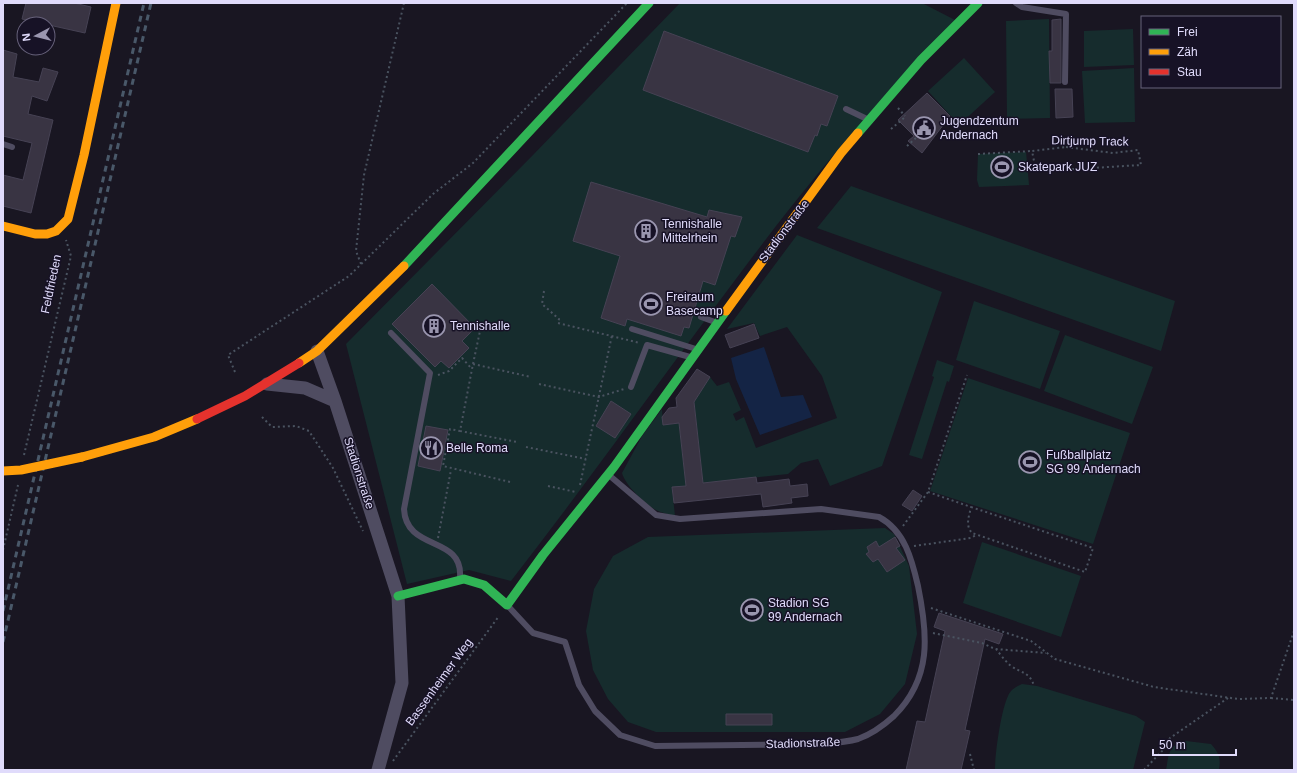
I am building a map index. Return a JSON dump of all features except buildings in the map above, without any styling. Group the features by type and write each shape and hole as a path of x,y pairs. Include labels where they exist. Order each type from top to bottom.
{"street":[{"path":"3,226 35,234 47,234 61,228 68,219 116,3"},
{"path":"3,471 21,470 82,457 154,437 238,399 266,384 316,351 406,264 649,3"},
{"name":"Stadionstraße","path":"398,596 459,581 472,580 484,585 507,605 543,555 608,474 717,322 841,153 869,120 879,104 978,3"},
{"name":"Stadionstraße","path":"316,351 336,401 398,596 402,682 384,768"},
{"path":"266,384 305,388 336,401"}],"lane":[{"path":"1016,3 1022,7 1066,14 1065,82"},
{"path":"846,109 865,116 869,120"},
{"path":"3,144 12,146"},
{"path":"701,317 717,322"},
{"path":"632,329 697,350"},
{"path":"392,333 430,373 404,510 404,520 416,535 454,556 460,570 459,581"},
{"path":"632,387 647,345 691,358"},
{"name":"Stadionstraße","path":"507,605 534,633 565,642 578,685 595,711 620,735 655,746 822,744 858,739 876,731 904,705 913,692 922,671 926,643 922,605 907,547 898,534 885,521 879,517 821,509 680,519 656,515 608,474"}],"path":[{"path":"361,264 356,251 364,175 404,3"},
{"path":"235,372 228,356 349,276 433,194 473,163 627,3"},
{"path":"891,129 905,117"},
{"path":"907,146 917,137"},
{"name":"Dirtjump Track","path":"1066,147 1113,153 1138,150 1141,165 1059,170 1035,166 1032,151 1066,147"},
{"path":"978,154 1032,151"},
{"name":"Feldfrieden","path":"24,457 71,256 61,228"},
{"path":"544,291 542,304 558,319 558,323 612,335 647,345"},
{"path":"460,431 480,331"},
{"path":"548,486 579,492 612,335"},
{"path":"429,378 449,371 462,358 472,369"},
{"path":"474,364 531,376"},
{"path":"898,534 928,492 967,375"},
{"path":"539,384 599,397 632,387"},
{"path":"262,417 272,427 296,426 309,431 333,468 365,535 380,538"},
{"path":"510,482 451,470 443,466 450,429 517,442"},
{"path":"526,446 586,459"},
{"path":"436,545 451,470"},
{"path":"3,550 18,480"},
{"path":"928,492 1093,548 1084,572 976,535 968,529 967,522 971,507"},
{"path":"907,547 976,535"},
{"name":"Bassenheimer Weg","path":"384,768 507,605"},
{"path":"922,605 1031,641 1055,659 1154,688 1229,698 1271,698 1294,700"},
{"path":"924,631 982,643 995,649 1048,653"},
{"path":"1271,698 1294,631"},
{"path":"995,649 1011,666 1032,678 1034,686"},
{"path":"1144,770 1162,751 1170,738 1229,698"},
{"path":"970,754 974,770"}],"green space":[{"path":"680,3 922,3 955,20 863,121 797,199 511,581 469,570 407,584 346,344 533,155"},
{"path":"1049,19 1050,118 1007,119 1006,21"},
{"path":"1133,29 1134,65 1084,67 1084,31"},
{"path":"964,58 995,92 959,125 928,91"},
{"path":"1134,68 1135,122 1085,123 1082,71"},
{"name":"Skatepark JUZ","path":"1026,152 1029,185 979,187 977,180 978,154"},
{"path":"851,186 1175,301 1161,351 817,228"},
{"path":"797,235 942,292 882,466 830,486 818,459 801,463 788,474 703,483 694,402 710,377 717,386 729,382 741,410 733,414 736,421 744,417 756,448 837,418 822,376 787,327 760,336 754,323 727,329"},
{"path":"974,301 1060,331 1040,389 956,360"},
{"path":"1065,335 1153,367 1132,424 1044,391"},
{"path":"937,360 954,366 949,382 947,381 922,459 909,455 934,377 932,376"},
{"name":"Fußballplatz SG 99 Andernach","path":"968,378 1130,433 1093,544 930,491"},
{"path":"662,409 663,425 679,423 686,486 672,488 675,516 658,511 646,503 627,483 622,473 642,436"},
{"name":"Stadion SG 99 Andernach","path":"885,528 894,534 909,566 917,634 905,684 880,714 845,732 656,732 628,722 608,699 593,670 586,631 594,589 613,556 648,537"},
{"path":"982,542 1081,576 1061,637 963,603"},
{"path":"1022,684 1037,686 1136,716 1145,722 1133,770 995,770 999,732 1005,703 1014,688"},
{"path":"1186,741 1211,744 1219,756 1219,770 1166,770 1170,751 1176,745"}],"water":[{"path":"764,347 781,397 803,395 812,417 760,435 736,379 731,358"}],"railway":[{"path":"3,611 144,3"},
{"path":"3,642 151,3"}],"traffic: fast":[{"path":"404,266 649,3"},
{"path":"858,133 921,60 978,3"},
{"path":"398,596 464,579 484,585 507,605 543,555 614,467 726,311"}],"traffic: slow":[{"path":"3,226 35,234 47,234 56,231 68,219 84,155 116,3"},
{"path":"726,311 841,153 858,133"},
{"path":"299,363 317,351 404,266"},
{"path":"82,457 154,437 197,419"},
{"path":"3,471 21,470 82,457"}],"traffic: jam":[{"path":"197,419 245,396 299,363"}],"place":[{"name":"Jugendzentum Andernach","path":"924,128"},
{"name":"Skatepark JUZ","path":"1002,167"},
{"name":"Tennishalle Mittelrhein","path":"646,231"},
{"name":"Freiraum Basecamp","path":"651,304"},
{"name":"Tennishalle","path":"434,326"},
{"name":"Belle Roma","path":"431,448"},
{"name":"Fußballplatz SG 99 Andernach","path":"1030,462"},
{"name":"Stadion SG 99 Andernach","path":"752,610"}]}
